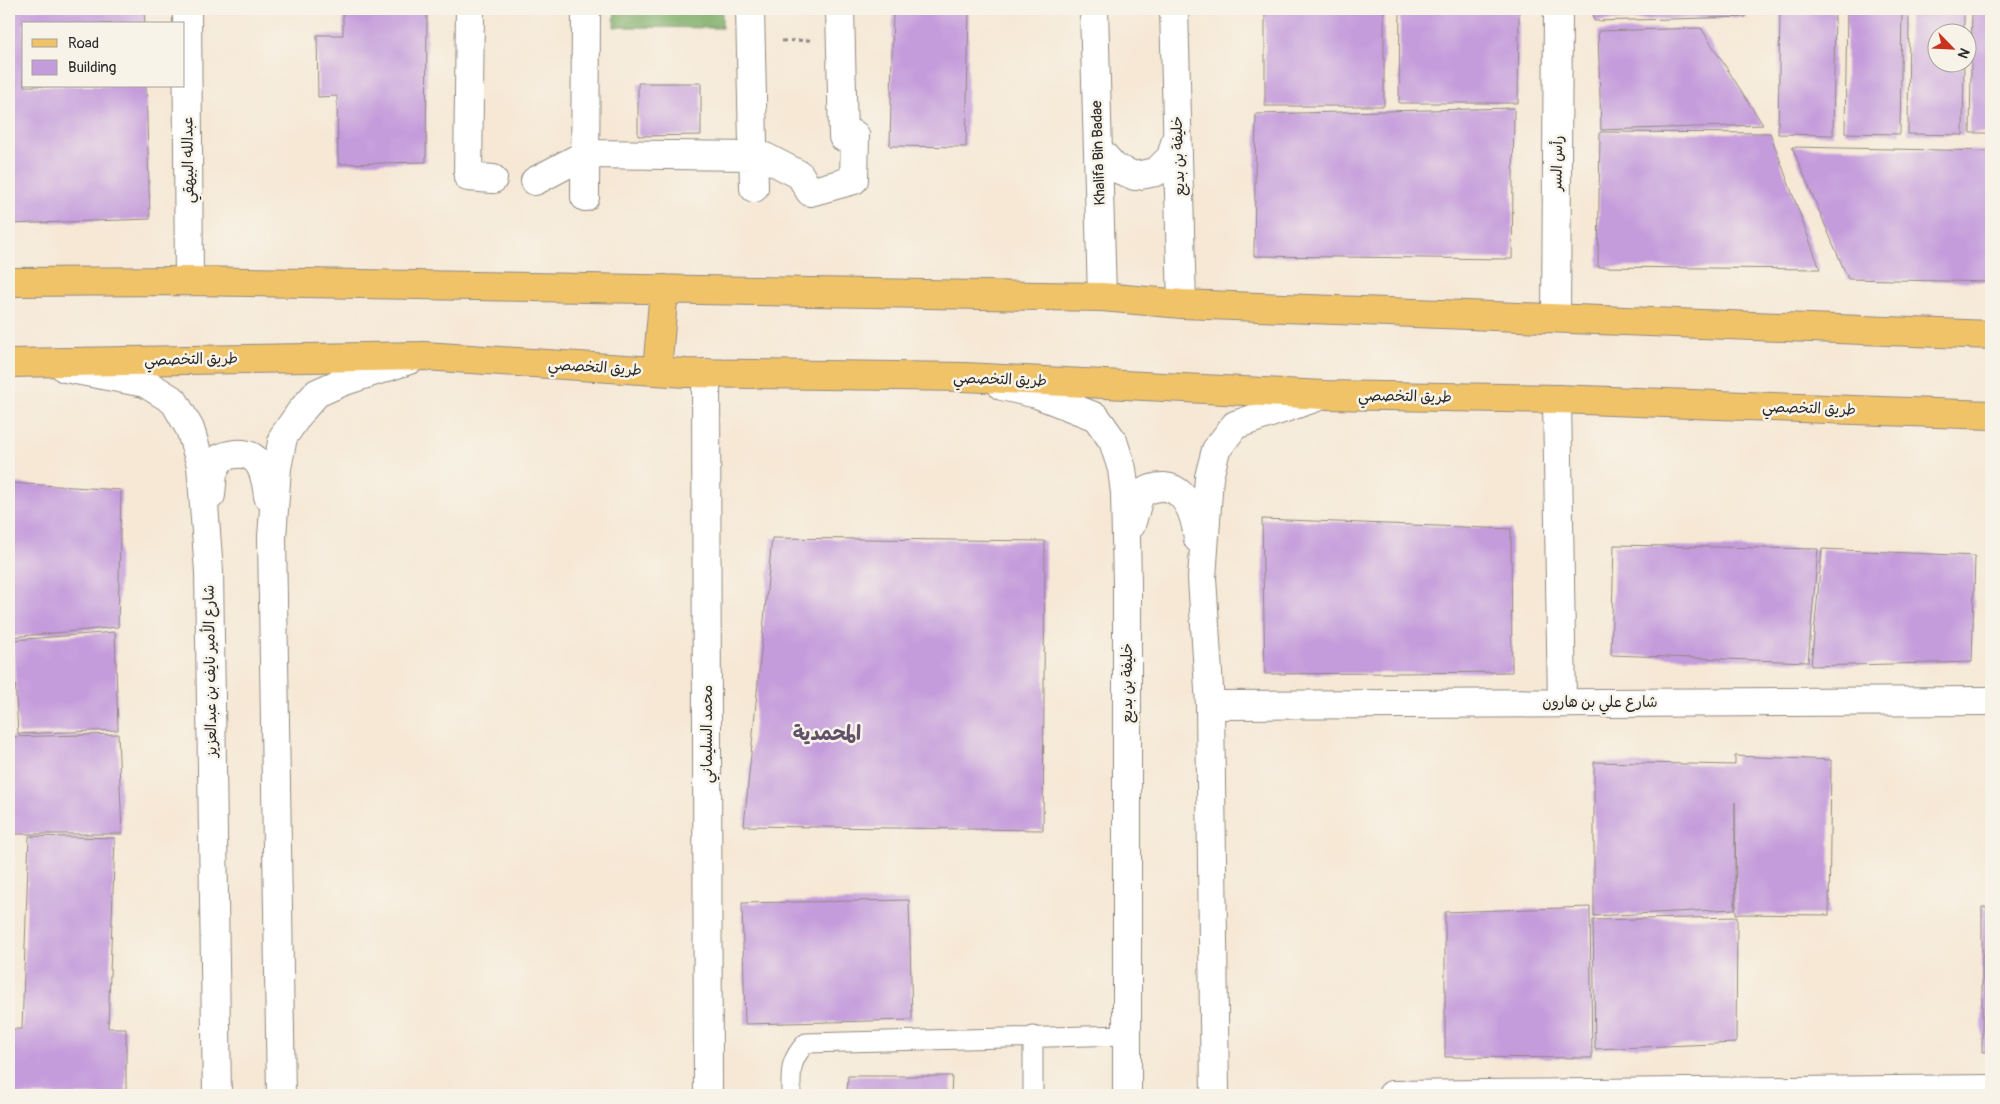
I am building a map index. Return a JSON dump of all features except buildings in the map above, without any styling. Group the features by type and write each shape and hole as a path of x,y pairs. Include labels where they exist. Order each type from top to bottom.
{"main road":[{"path":"9,282 189,281 1102,297 1182,304 1991,335"},
{"path":"657,371 664,289"},
{"name":"طريق التخصصي","path":"20,362 424,356 706,373 964,377 1324,395 1557,399 1991,415"}],"street":[{"name":"عبدالله البيهقي","path":"187,9 189,281"},
{"path":"470,9 468,177 493,179"},
{"path":"585,197 586,9"},
{"path":"750,9 762,41 753,156 754,188"},
{"path":"535,181 586,154 765,157 800,175 810,192 854,180 855,135 843,137 835,39 840,9"},
{"name":"Khalifa Bin Badae","path":"1094,9 1102,297"},
{"name":"خليفة بن بديع","path":"1174,9 1182,304"},
{"name":"رأس السر","path":"1556,318 1558,9"},
{"path":"1098,149 1115,168 1135,176 1156,172 1171,157 1177,137"},
{"path":"272,537 277,468 283,437 301,411 318,393 342,382 424,356"},
{"name":"شارع الأمير نايف بن عبدالعزيز","path":"20,362 145,383 174,401 190,430 201,465 208,554 216,1095"},
{"name":"محمد السليماني","path":"706,373 708,1095"},
{"name":"خليفة بن بديع","path":"964,377 1037,394 1096,417 1113,441 1122,469 1125,492 1127,584 1127,1095"},
{"path":"1202,578 1209,477 1216,450 1235,425 1324,395"},
{"path":"1557,399 1562,703"},
{"path":"208,554 212,473 220,458 234,453 244,453 258,460 266,476 272,537 281,1095"},
{"path":"1127,584 1128,537 1140,494 1151,488 1163,486 1181,493 1196,519 1202,578 1210,705 1215,1095"},
{"name":"شارع علي بن هارون","path":"1210,705 1991,701"},
{"path":"1392,1095 1814,1094 1991,1089"}],"lane":[{"path":"791,1095 791,1068 796,1055 806,1043 1126,1035"},
{"path":"1033,1036 1033,1095"}],"path":[{"path":"762,41 835,39"}],"green space":[{"path":"615,9 722,9 722,28 614,27"}],"district":[{"name":"المحمدية","path":"827,733"}]}
